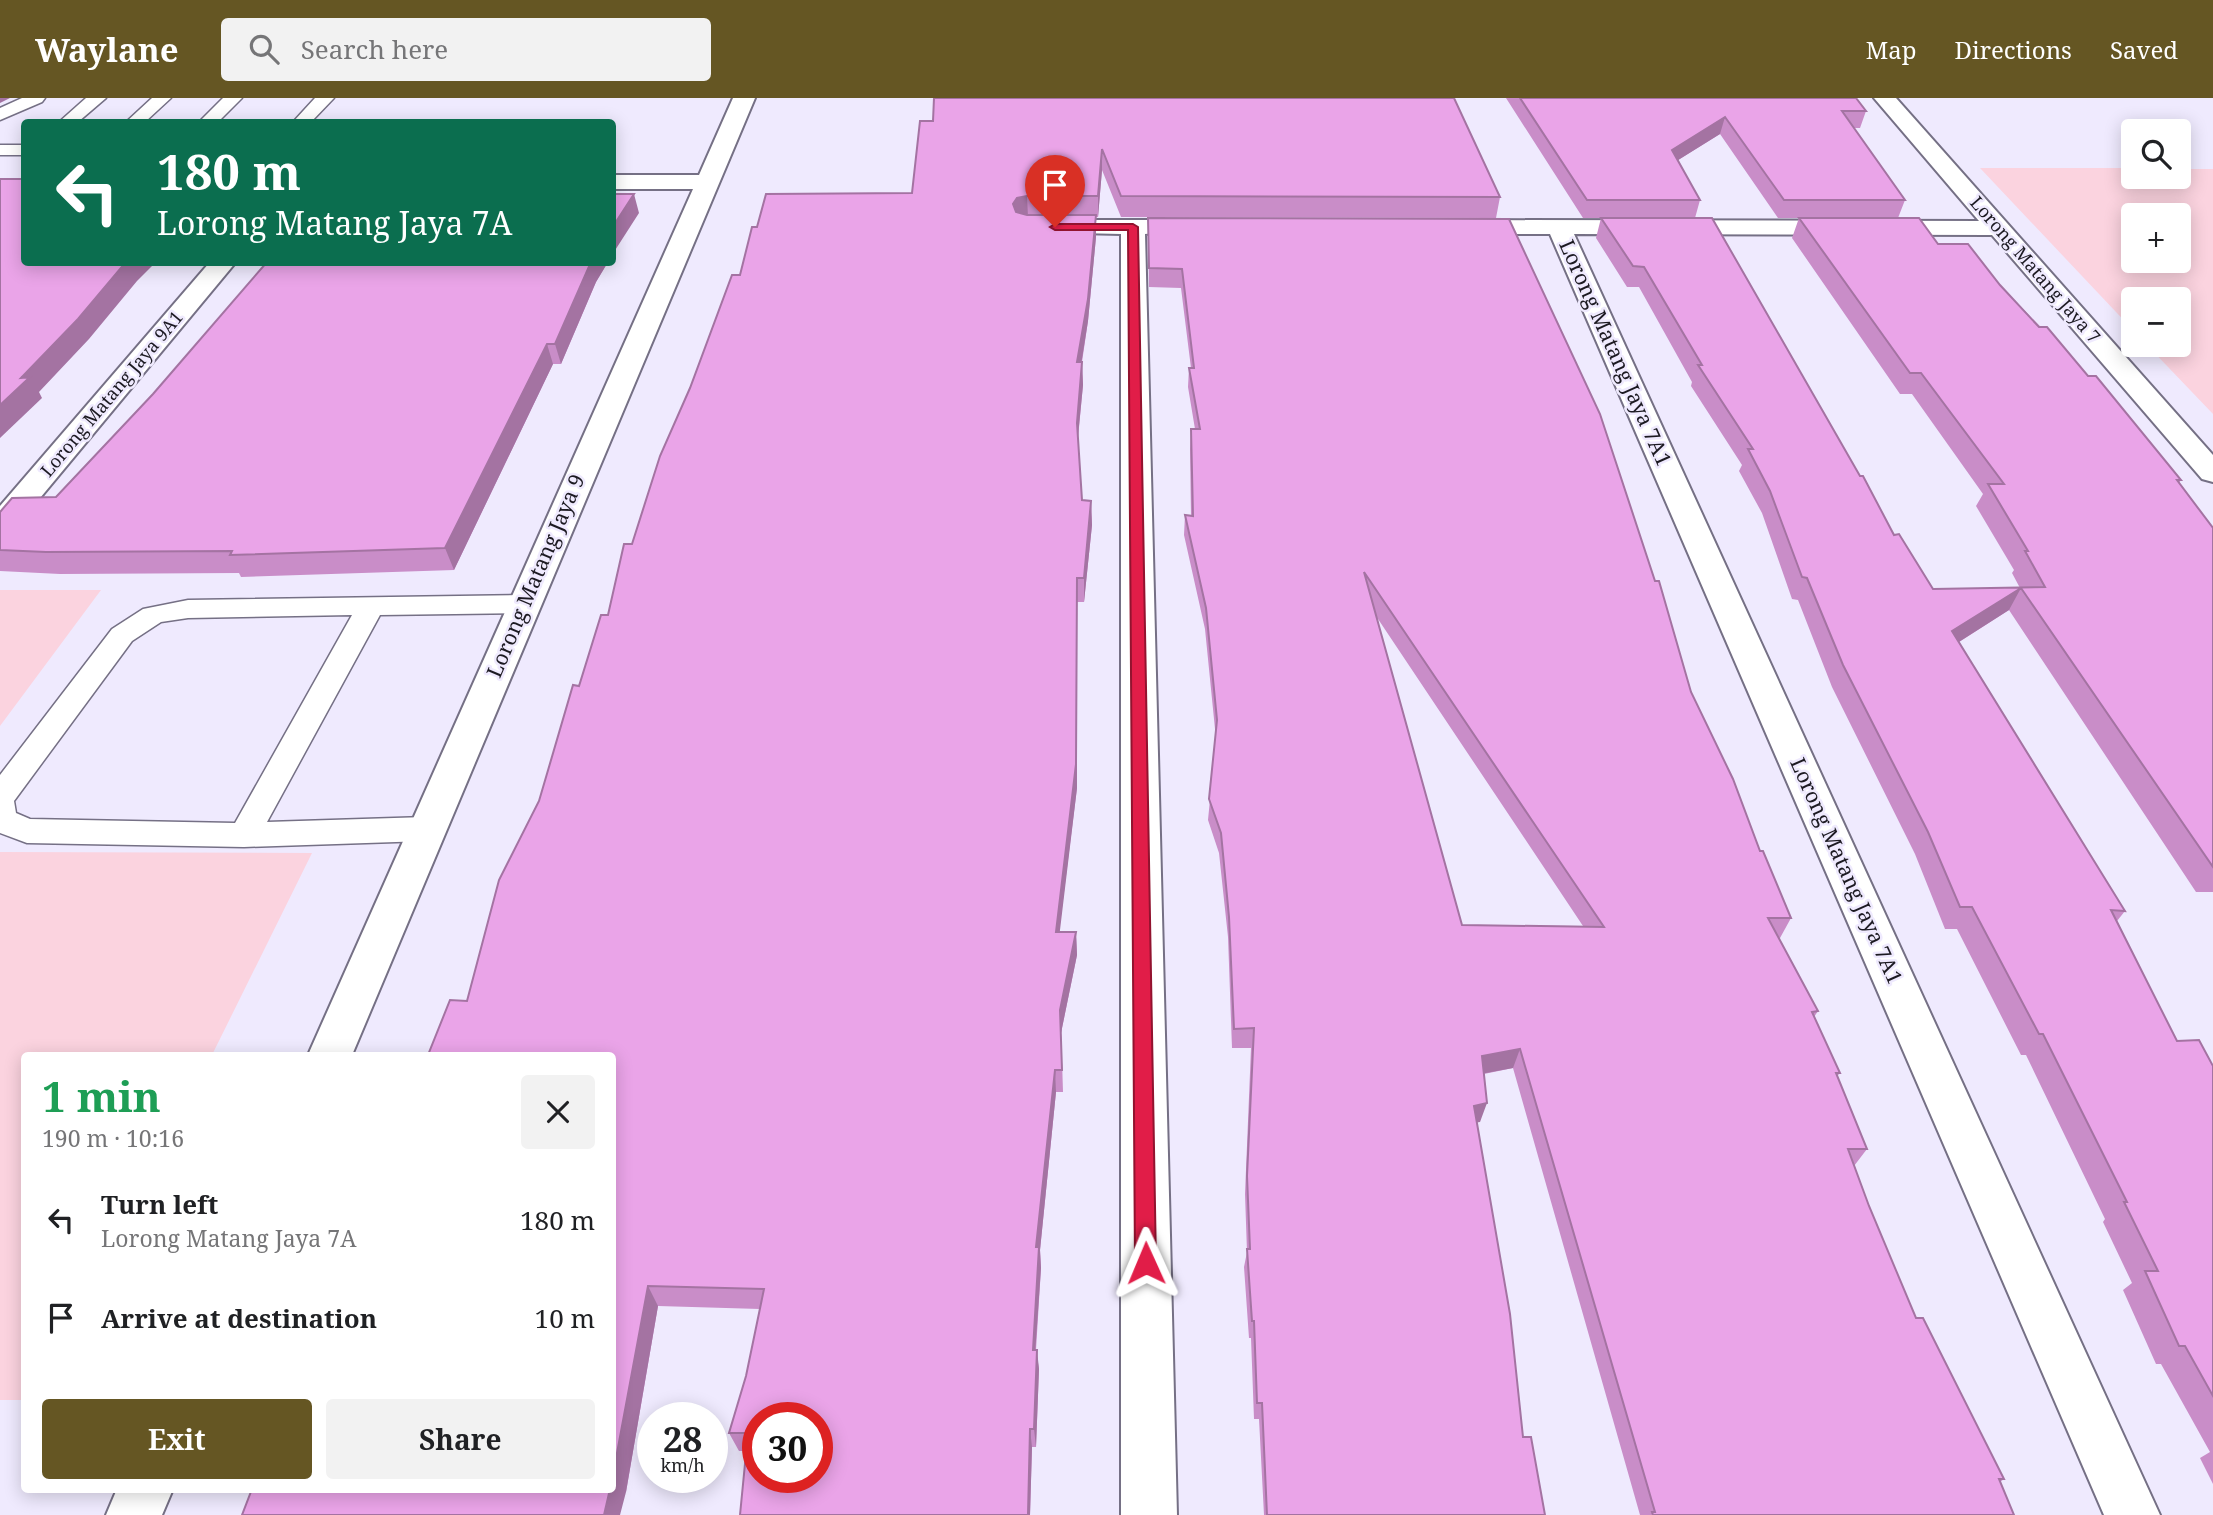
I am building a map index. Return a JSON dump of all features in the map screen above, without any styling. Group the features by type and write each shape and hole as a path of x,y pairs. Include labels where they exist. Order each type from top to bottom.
{"street":[{"name":"Lorong Matang Jaya 9","path":"331,1052 744,98"},
{"name":"Lorong Matang Jaya 7","path":"1885,98 2213,472"},
{"path":"616,182 706,182"},
{"path":"1028,227 1188,227"},
{"path":"1133,227 1149,1515"},
{"path":"1436,228 1997,228"},
{"name":"Lorong Matang Jaya 7A1","path":"1559,228 2132,1515"},
{"name":"Lorong Matang Jaya 9A1","path":"0,526 220,266"},
{"path":"134,1515 143,1493"}],"lane":[{"path":"0,115 36,98"},
{"path":"72,119 97,98"},
{"path":"138,119 162,98"},
{"path":"211,119 233,98"},
{"path":"305,119 325,98"},
{"path":"0,150 21,150"},
{"path":"0,797 122,635 153,615 188,609 524,604"},
{"path":"244,835 371,606"},
{"path":"0,805 1,820 27,831 244,835 426,830"}],"shaded area":[{"path":"1980,168 2121,168 2121,189 2191,189 2191,169 2213,169 2213,414 2158,357 2191,357 2191,287 2121,287 2121,317"},
{"path":"0,590 101,590 0,726"},
{"path":"0,852 312,853 213,1052 21,1052 21,1400 0,1400"}],"building":[{"path":"934,98 1454,98 1500,197 1121,196 1102,149 1098,196 1027,196 1017,198 1013,204 1016,212 1027,215 1096,215 1088,299 1077,362 1082,362 1077,423 1082,500 1091,501 1084,578 1077,578 1076,764 1056,932 1076,932 1060,1010 1062,1070 1055,1070 1036,1247 1039,1247 1033,1350 1037,1350 1034,1429 1030,1429 1028,1515 740,1515 742,1493 833,1493 833,1402 742,1402 742,1433 729,1433 746,1376 764,1289 648,1286 616,1458 616,1052 429,1052 450,1000 467,1001 499,880 539,801 573,685 579,686 601,615 608,615 624,544 632,544 660,456 690,388 732,275 740,275 752,227 757,227 766,194 912,193 920,121 933,121"},
{"path":"1520,98 1856,98 1866,111 1842,111 1905,200 1784,200 1725,117 1672,150 1700,200 1587,200"},
{"path":"0,179 21,179 21,266 123,266 78,319 21,378 30,377 0,405"},
{"path":"616,194 634,194 616,222"},
{"path":"1148,218 1509,219 1600,414 1655,581 1659,581 1691,692 1733,779 1760,851 1763,851 1791,918 1768,918 1818,1011 1812,1012 1840,1073 1836,1073 1867,1149 1848,1149 1869,1206 1916,1318 1923,1318 2004,1479 1999,1479 2014,1515 1653,1515 1652,1512 1655,1512 1520,1049 1482,1056 1487,1103 1474,1106 1510,1314 1523,1437 1531,1437 1545,1515 1267,1515 1262,1403 1257,1403 1254,1321 1247,1249 1250,1249 1247,1176 1254,1028 1234,1029 1229,917 1221,833 1209,799 1217,720 1206,608 1185,515 1193,516 1191,429 1200,429 1189,368 1194,368 1182,269 1149,268","holes":["1364,572 1604,927 1462,925"]},
{"path":"1601,218 1712,218 1860,476 1863,476 1894,535 1899,534 1933,589 2045,587 2025,551 2028,551 1988,484 2004,484 1921,373 1910,373 1799,218 1919,218 1938,244 1968,244 2000,285 2039,327 2047,327 2088,376 2096,376 2181,480 2177,480 2213,528 2213,867 2021,588 1952,631 2125,911 2111,910 2177,1041 2199,1040 2213,1066 2213,1396 2185,1346 2179,1346 2145,1271 2158,1271 2124,1202 2127,1202 2043,1034 2039,1034 1972,907 1960,907 1928,832 1843,665 1807,578 1802,577 1770,491 1748,449 1753,449 1698,365 1702,365 1644,267 1633,266"},
{"path":"264,266 589,266 555,344 547,344 445,548 230,555 232,551 0,550 0,512 12,498 56,497 153,394"},
{"path":"250,1493 609,1493 604,1515 242,1515"}],"route":[{"path":"1055,227 1133,227 1146,1263"}]}
